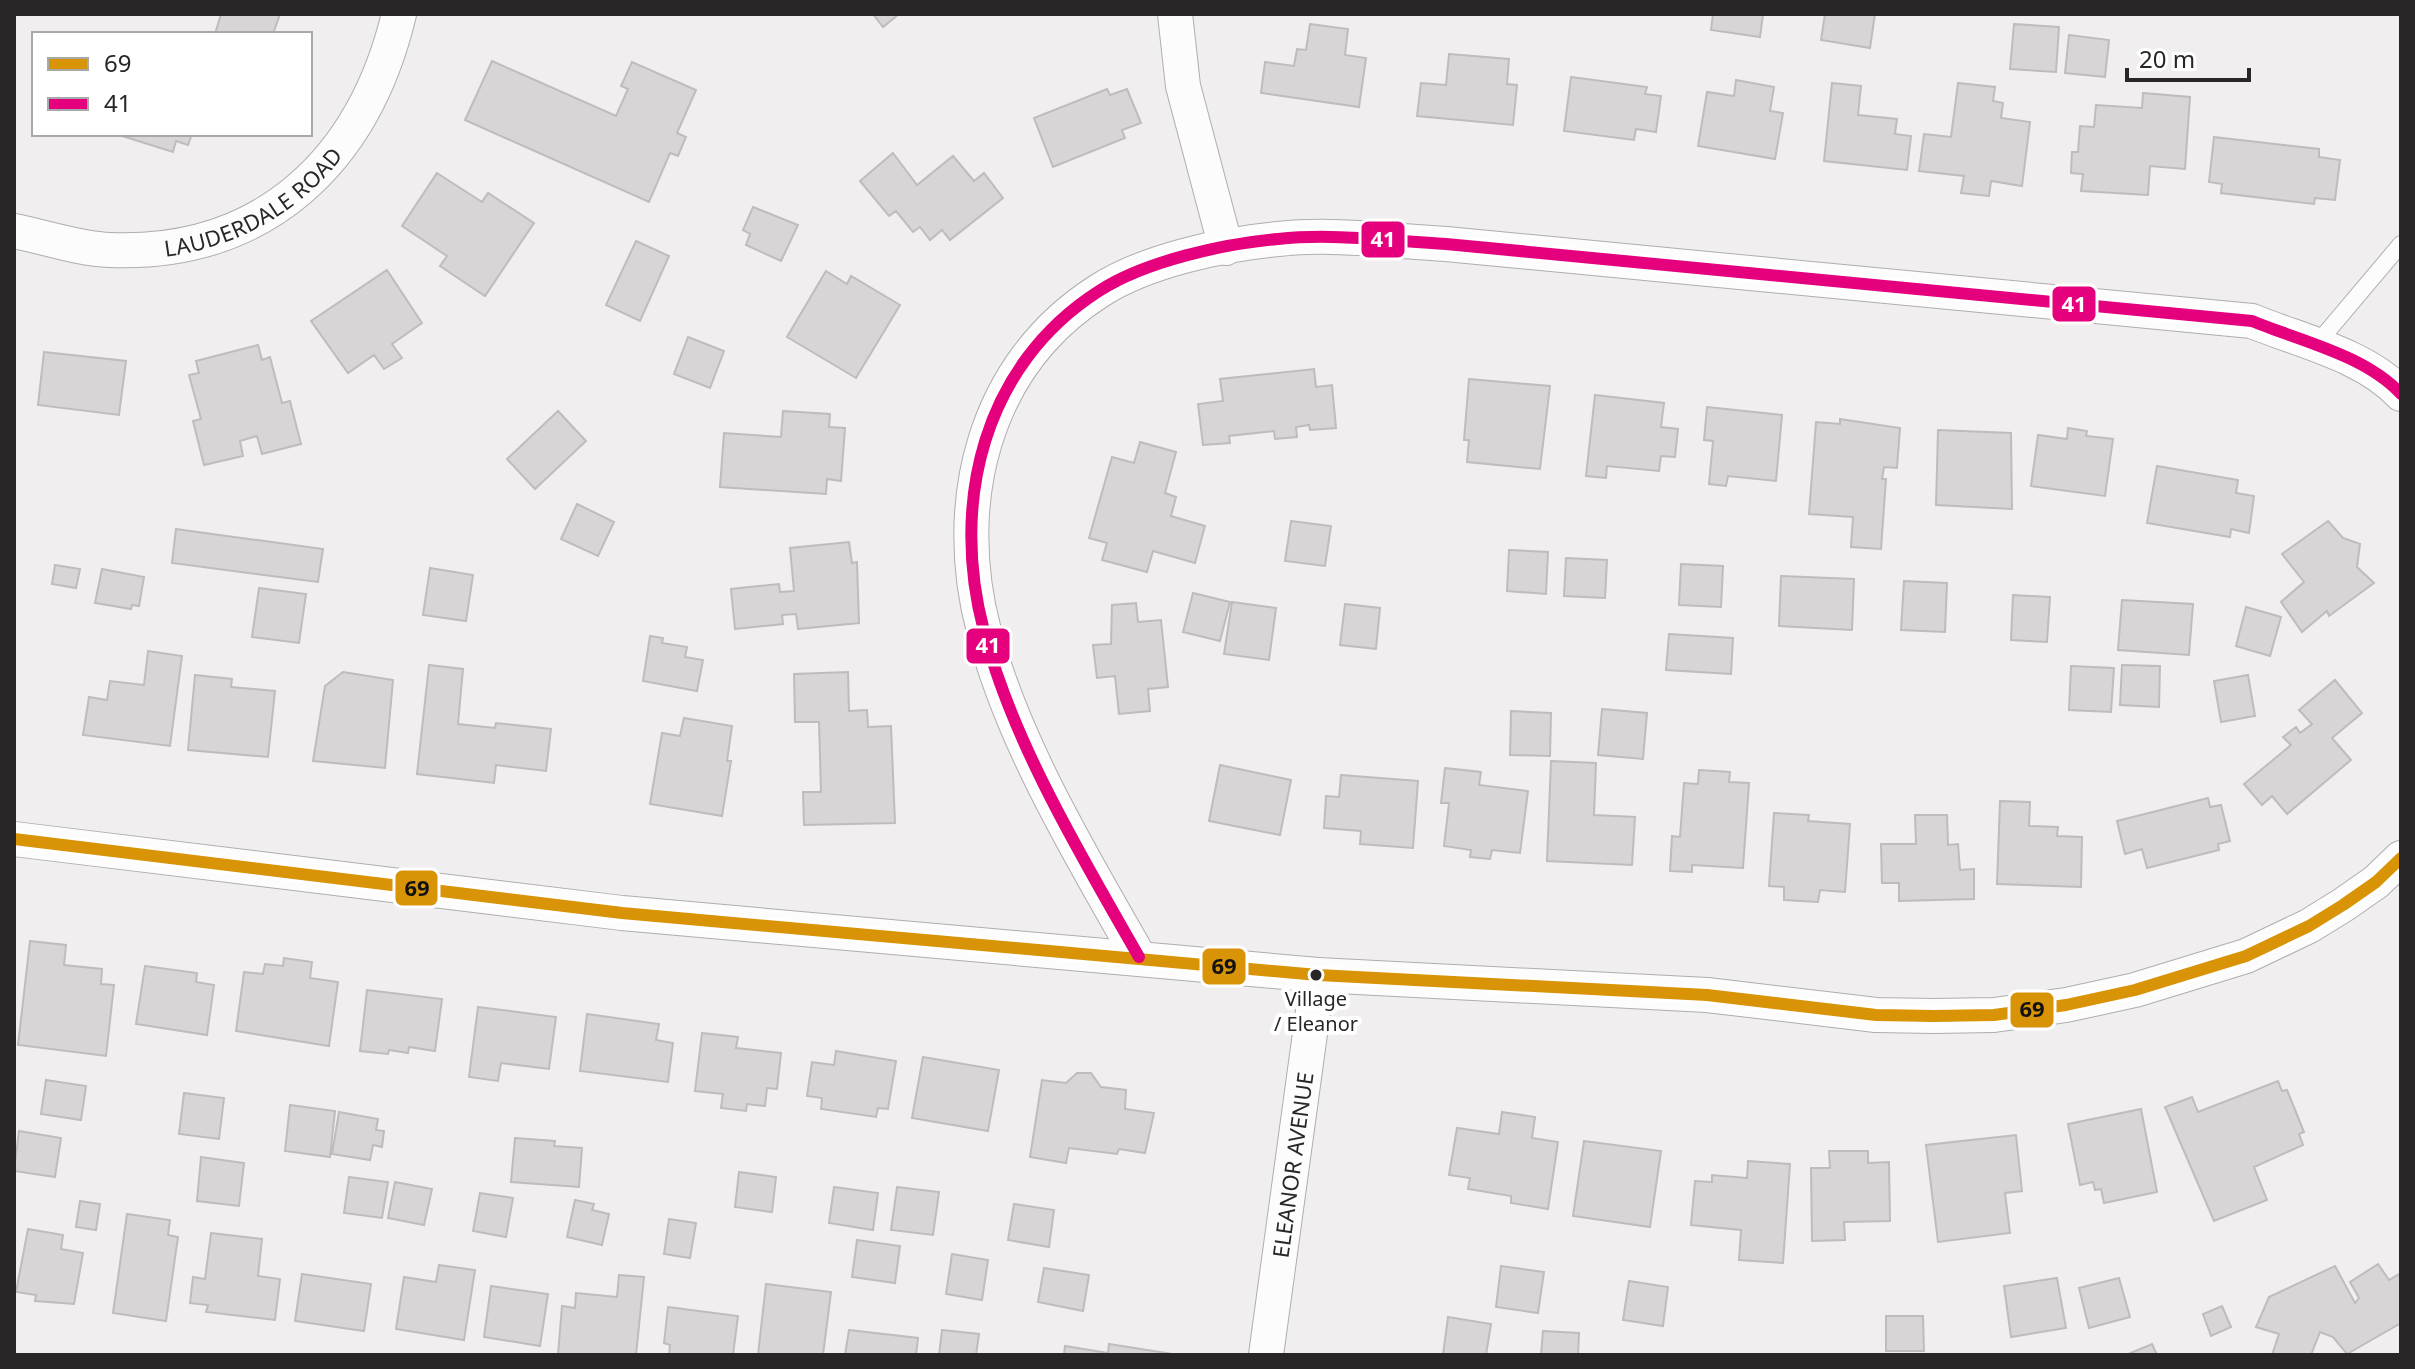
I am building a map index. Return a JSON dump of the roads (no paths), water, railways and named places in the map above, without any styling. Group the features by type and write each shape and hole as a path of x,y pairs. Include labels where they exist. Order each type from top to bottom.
{"street":[{"name":"LAUDERDALE ROAD","path":"14,231 108,251 181,247 230,233 266,216 299,192 334,156 358,120 378,80 399,14"},
{"path":"1175,14 1183,86 1226,248"},
{"path":"1139,957 1065,826 1011,705 984,633 973,576 969,530 973,486 983,441 1000,399 1020,365 1044,336 1101,289 1150,266 1278,238 1446,244 2252,321 2390,382 2401,394"},
{"path":"14,839 622,913 1318,975 1707,995 1876,1015 1994,1015 2135,990 2246,956 2309,926 2376,882 2401,858"},
{"name":"ELEANOR AVENUE","path":"1266,1355 1318,975"}],"lane":[{"path":"2314,347 2401,244"}],"place":[{"name":"Village / Eleanor","path":"1316,975"}]}
